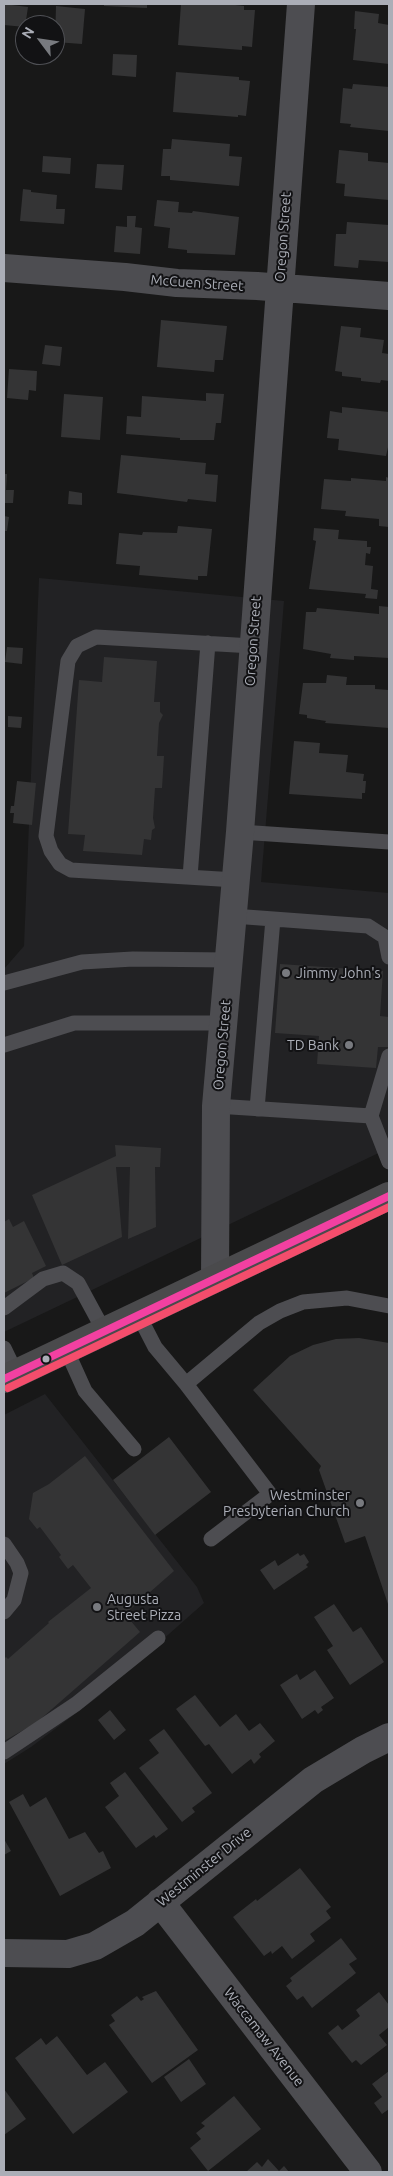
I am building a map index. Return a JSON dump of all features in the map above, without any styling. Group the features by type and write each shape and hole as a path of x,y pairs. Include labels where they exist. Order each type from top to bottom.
{"main road":[{"path":"10,1376 389,1196"}],"street":[{"name":"Oregon Street","path":"215,1278 216,1106 240,832 300,4"},
{"name":"McCuen Street","path":"4,268 279,290 389,296"},
{"name":"Westminster Drive","path":"4,1953 68,1954 95,1946 135,1923 313,1780 389,1737"},
{"name":"Waccamaw Avenue","path":"160,1902 368,2172"}],"lane":[{"path":"236,880 71,870 60,864 51,850 46,836 68,661 77,646 96,636 253,646"},
{"path":"190,877 208,643"},
{"path":"240,832 389,842"},
{"path":"233,916 368,926 384,937 389,957"},
{"path":"257,1109 273,919"},
{"path":"4,983 82,962 133,959 229,960"},
{"path":"4,1045 74,1023 224,1023"},
{"path":"389,1056 371,1116 389,1162"},
{"path":"216,1106 371,1116"},
{"path":"4,1308 43,1280 62,1273 78,1283 104,1331"},
{"path":"186,1384 259,1323 302,1302 347,1298 389,1306"},
{"path":"138,1314 152,1343 186,1384 270,1494 211,1539"},
{"path":"4,1348 10,1376"},
{"path":"66,1349 85,1391 134,1449"},
{"path":"4,1544 17,1562 20,1573 14,1600 4,1612"},
{"path":"4,1752 76,1704 158,1638"}],"shaded area":[{"path":"39,578 284,601 261,882 389,893 389,1148 4,1332 4,969 24,946"},
{"path":"45,1394 197,1587 204,1603 99,1696 31,1747 4,1764 4,1415"}],"building":[{"path":"4,4 28,7 27,15 15,15 15,26 4,25"},
{"path":"104,4 147,4 147,8 104,6"},
{"path":"181,4 227,4 244,6 244,10 255,10 252,47 242,46 242,50 178,45"},
{"path":"56,6 85,9 82,44 65,43 65,15 56,15"},
{"path":"355,11 379,14 378,23 389,25 389,64 353,60 356,29 354,29"},
{"path":"113,54 137,55 136,77 112,75"},
{"path":"176,72 239,77 239,80 250,81 246,116 173,112"},
{"path":"353,84 389,87 389,131 350,127 351,124 340,123 343,88 352,89"},
{"path":"172,139 230,144 229,156 242,157 239,186 170,180 170,176 161,176 163,149 171,149"},
{"path":"339,150 368,153 368,161 389,163 389,200 344,196 345,184 336,183"},
{"path":"43,156 71,158 70,174 42,172"},
{"path":"97,164 124,165 122,190 95,188"},
{"path":"23,189 31,190 31,192 57,195 56,209 65,209 64,224 20,221"},
{"path":"157,200 179,202 178,212 192,213 193,211 239,217 235,255 187,253 187,250 168,248 170,228 154,226"},
{"path":"127,216 136,216 135,227 142,228 140,254 114,252 116,226 127,227"},
{"path":"347,222 389,225 389,262 359,260 358,268 334,266 336,234 346,234"},
{"path":"161,320 227,326 223,360 215,360 214,372 157,367"},
{"path":"341,326 361,328 360,337 384,340 382,353 389,354 389,381 381,380 380,383 361,381 361,378 342,376 342,372 335,371"},
{"path":"45,345 62,347 60,366 42,364"},
{"path":"9,369 37,371 36,391 29,390 28,400 7,398"},
{"path":"206,393 224,394 221,423 216,423 214,440 180,440 180,438 126,434 127,416 141,417 142,396 206,401"},
{"path":"64,394 103,397 100,440 61,437"},
{"path":"342,407 389,412 389,443 386,456 338,450 339,439 327,438 330,411 342,413"},
{"path":"121,455 206,463 205,474 218,475 216,502 188,499 187,502 117,493"},
{"path":"4,474 7,474 6,490 14,490 13,503 4,503"},
{"path":"386,477 389,478 389,527 379,526 379,519 345,516 346,511 321,509 324,479 351,481 351,478 386,481"},
{"path":"69,491 82,493 82,505 68,504"},
{"path":"4,516 9,517 7,531 4,531"},
{"path":"178,526 212,529 207,576 198,576 198,580 139,575 140,566 116,564 119,533 142,535 143,532 177,533"},
{"path":"314,528 339,530 338,539 367,541 367,547 371,547 370,554 366,553 365,565 373,566 371,589 378,590 377,599 365,598 366,594 309,589 316,541 313,540"},
{"path":"379,606 389,607 389,658 354,656 354,660 330,658 331,654 303,649 306,612 316,612 317,608 379,614"},
{"path":"7,647 23,648 22,664 5,662"},
{"path":"104,657 157,661 154,702 160,702 160,712 163,715 159,723 157,756 164,756 162,788 155,788 153,818 155,828 152,830 151,840 144,839 142,855 83,851 85,835 68,834 79,680 102,682"},
{"path":"327,675 347,677 346,685 375,685 375,689 389,690 389,728 325,723 326,721 307,718 307,715 299,714 303,683 326,683"},
{"path":"8,716 22,717 21,728 8,727"},
{"path":"294,741 320,743 319,753 348,755 346,772 364,774 363,781 366,781 365,793 362,793 362,799 289,794"},
{"path":"17,781 36,783 32,825 13,823 14,813 10,813 11,806 14,806"},
{"path":"280,964 383,971 380,1016 389,1017 389,1047 378,1047 376,1068 317,1064 319,1036 275,1033"},
{"path":"115,1145 161,1148 160,1167 155,1167 156,1227 128,1239 130,1167 116,1167 122,1237 62,1265 32,1195 116,1156"},
{"path":"9,1219 13,1227 24,1221 46,1266 32,1273 34,1278 4,1293 4,1222"},
{"name":"Westminster Presbyterian Church","path":"359,1338 389,1343 389,1607 365,1536 345,1543 319,1470 321,1466 253,1390 290,1356 313,1345 336,1339"},
{"path":"169,1437 211,1492 155,1535 113,1480"},
{"path":"85,1456 174,1571 125,1614 140,1632 36,1723 4,1741 4,1659 6,1657 8,1659 48,1622 91,1588 73,1565 68,1569 59,1557 61,1555 40,1527 37,1529 29,1519 33,1493 49,1484"},
{"path":"298,1553 300,1556 304,1554 309,1562 306,1565 308,1567 274,1590 260,1570 275,1560 278,1566"},
{"path":"334,1604 353,1632 361,1627 384,1662 350,1685 327,1650 333,1646 314,1617"},
{"path":"315,1670 334,1698 321,1707 323,1710 318,1714 315,1710 302,1719 280,1685 297,1674 300,1680"},
{"path":"195,1695 220,1727 236,1714 249,1731 260,1723 275,1741 259,1754 261,1757 254,1764 251,1759 232,1774 209,1744 205,1746 176,1709"},
{"path":"110,1710 126,1730 114,1740 98,1720"},
{"path":"164,1729 212,1793 192,1808 195,1812 182,1822 139,1768 159,1753 149,1740"},
{"path":"125,1772 168,1829 156,1838 154,1835 136,1848 105,1807 119,1796 110,1783"},
{"path":"23,1794 30,1807 46,1797 69,1839 85,1832 99,1853 103,1851 111,1868 60,1896 9,1802"},
{"path":"4,1839 11,1851 4,1855"},
{"path":"300,1868 331,1907 326,1911 331,1918 310,1934 315,1941 292,1959 282,1946 272,1954 271,1951 264,1956 233,1917"},
{"path":"341,1938 357,1959 349,1964 356,1973 312,2008 303,1996 297,2000 286,1986 292,1981 290,1978"},
{"path":"156,1991 198,2050 152,2083 109,2025 115,2021 111,2015 137,1996 141,2001 144,1999 142,1997"},
{"path":"379,1992 389,2005 389,2027 379,2035 387,2045 361,2065 356,2060 352,2063 328,2033 338,2025 342,2030 360,2016 356,2010"},
{"path":"57,2036 87,2075 105,2062 128,2092 73,2134 15,2058 41,2038 46,2045"},
{"path":"189,2059 206,2084 181,2102 164,2077"},
{"path":"389,2071 389,2109 382,2114 374,2103 382,2097 372,2084"},
{"path":"4,2089 26,2119 4,2135"},
{"path":"234,2096 261,2129 208,2171 190,2148 201,2139 196,2133 205,2126 201,2123"},
{"path":"268,2159 279,2171 284,2166 289,2172 246,2172 257,2162 262,2167"}],"transit line":[{"path":"4,1379 389,1196"},
{"path":"8,1388 389,1207"}],"place":[{"name":"Jimmy John's","path":"286,973"},
{"name":"TD Bank","path":"349,1045"},
{"name":"Westminster Presbyterian Church","path":"360,1503"},
{"name":"Augusta Street Pizza","path":"97,1607"}]}
